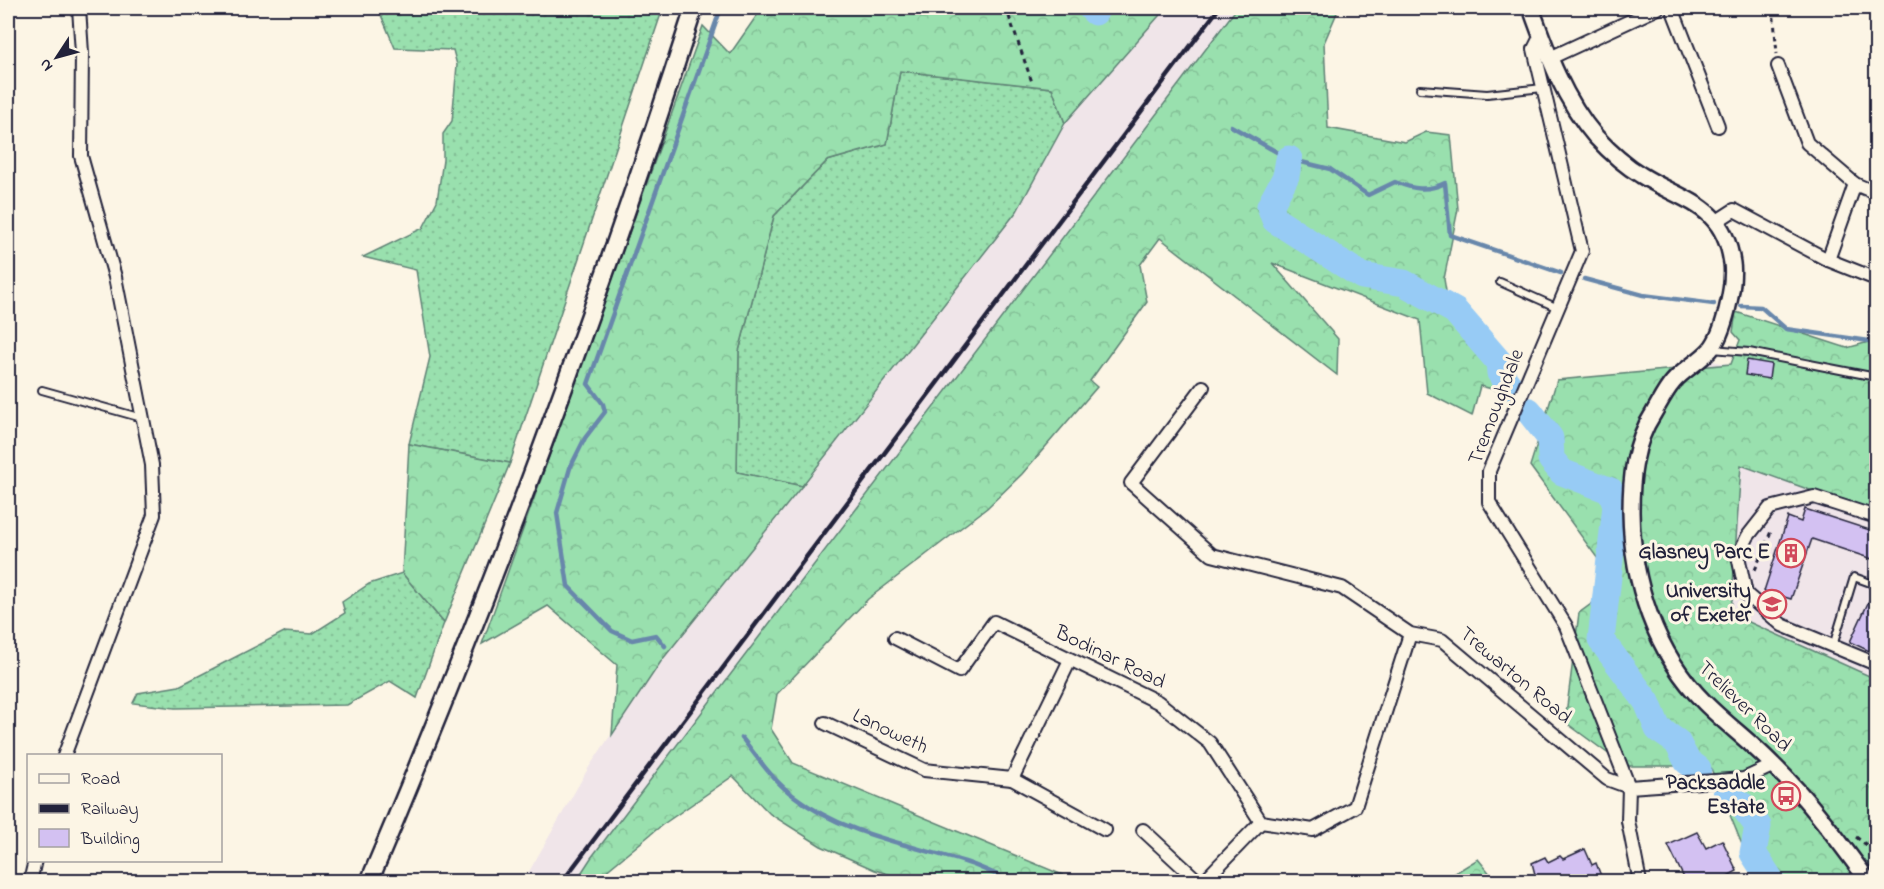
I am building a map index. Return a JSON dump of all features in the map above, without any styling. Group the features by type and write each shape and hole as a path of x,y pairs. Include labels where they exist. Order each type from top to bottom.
{"main road":[{"path":"369,882 416,771 505,545 632,194 694,8"}],"street":[{"path":"65,754 154,515 152,465 115,277 81,156 82,53 79,8"},
{"name":"Treliever Road","path":"1531,8 1550,58 1577,112 1618,159 1641,175 1703,207 1717,221 1726,239 1733,266 1723,326 1711,349 1673,382 1646,423 1637,451 1631,484 1632,539 1641,587 1657,637 1678,673 1705,703 1774,765 1829,828 1869,882"},
{"path":"1550,58 1658,8"},
{"path":"1672,8 1718,126"},
{"name":"Tremoughdale","path":"1541,35 1534,49 1581,251 1489,471 1489,502 1566,626 1629,787 1628,821 1640,882"},
{"path":"1778,66 1807,143 1855,184 1876,193"},
{"path":"1828,261 1855,184"},
{"path":"1717,221 1734,210 1828,261 1876,279"},
{"name":"Trewarton Road","path":"1203,387 1131,483 1212,555 1342,588 1410,634 1443,640 1607,779 1629,787"},
{"path":"1876,517 1814,497 1770,508 1748,536 1738,556 1746,594 1782,624 1833,648 1876,664"},
{"name":"Bodinar Road","path":"895,638 959,671 994,622 1158,702 1210,743 1262,822"},
{"path":"1143,830 1201,882 1262,822 1313,830 1355,807 1410,634"},
{"path":"1012,779 1070,660"},
{"name":"Lanoweth","path":"825,723 924,770 1012,779 1105,831"},
{"path":"1629,787 1744,779 1774,765"},
{"path":"30,882 35,862"}],"lane":[{"path":"1420,89 1487,94 1543,88"},
{"path":"1500,282 1558,308"},
{"path":"1711,349 1749,352 1876,377"},
{"path":"42,390 143,418"},
{"path":"1833,648 1838,623 1854,577 1876,585"}],"path":[{"path":"1006,8 1032,82"},
{"path":"1773,8 1778,66"},
{"path":"1746,594 1782,505"}],"shaded area":[{"path":"1166,8 1339,8 1140,265 1147,302 1090,381 1097,387 1022,474 987,508 868,599 777,694 771,729 733,776 662,825 604,873 598,881 523,882 589,767 662,660 1017,211 1065,123"},
{"name":"University of Exeter","path":"1706,360 1876,390 1876,861 1793,744 1642,452"}],"green space":[{"path":"378,8 663,8 510,463 409,444 430,357 416,270 363,257 423,228 437,201 443,160 443,134 452,121 457,65 453,50 395,48"},
{"path":"762,8 1166,8 1065,123 1052,88 900,71 887,144 827,161 774,216 739,351 737,472 802,486 662,660 612,735 617,665 548,606 482,644 703,26 730,54"},
{"path":"1237,8 1339,8 1324,43 1328,128 1405,142 1426,132 1451,135 1458,209 1444,279 1447,297 1513,378 1509,393 1480,386 1472,416 1427,393 1420,320 1272,263 1338,339 1337,375 1160,238 1140,265 1147,302 1090,381 1097,387 1022,474 987,508 868,599 777,694 771,729 793,763 1077,881 911,881 875,870 821,846 770,814 733,776 662,825 604,873 598,881 576,881 591,858"},
{"path":"900,71 1052,88 1065,123 1017,211 802,486 737,472 739,351 774,216 827,161 887,144"},
{"path":"1736,312 1847,348 1876,340 1876,514 1741,465 1731,614 1876,679 1876,881 1752,881 1754,874 1710,766 1625,766 1565,722 1579,613 1617,585 1530,466 1557,380 1731,364 1740,340 1733,332"},
{"path":"409,444 510,463 444,623 402,573"},
{"path":"402,573 444,623 417,698 390,681 347,705 175,708 133,703 138,693 179,686 284,632 312,634 345,613 342,602 369,584"},
{"path":"1478,859 1496,881 1442,881"}],"building":[{"path":"1747,360 1771,364 1769,379 1745,375"},
{"name":"Glasney Parc E","path":"1805,509 1876,532 1876,546 1872,559 1812,539 1791,599 1764,591 1788,517 1801,522"},
{"path":"1876,590 1876,654 1850,642"},
{"path":"1697,832 1706,848 1722,840 1737,871 1717,882 1686,882 1668,845"},
{"path":"1585,849 1592,865 1596,863 1601,876 1600,882 1537,882 1532,863 1545,857 1548,862 1560,856 1563,859"}],"waterway":[{"path":"665,646 656,635 632,640 612,631 568,586 557,513 570,468 585,438 605,412 603,404 588,384 721,8"},
{"path":"1091,8 1095,12"},
{"path":"1231,126 1289,159 1330,169 1368,195 1395,182 1420,188 1432,188 1445,183 1450,235 1561,273"},
{"path":"1289,159 1286,176 1270,206 1275,220 1362,276 1404,283 1455,311 1499,362 1500,373 1510,387"},
{"path":"1584,279 1643,295 1714,304"},
{"path":"1741,306 1761,307 1786,329 1876,342"},
{"path":"1529,411 1550,438 1551,459 1562,472 1611,491 1616,505 1601,640 1647,702 1658,729 1677,742 1687,761 1698,769"},
{"path":"742,738 786,790 833,820 854,829 971,864 1012,882"},
{"path":"1726,792 1742,805 1758,826 1753,853 1772,882"}],"railway":[{"path":"562,882 1219,8"}],"place":[{"name":"Glasney Parc E","path":"1791,553"},
{"name":"University of Exeter","path":"1772,604"},
{"name":"Packsaddle Estate","path":"1786,796"}]}
